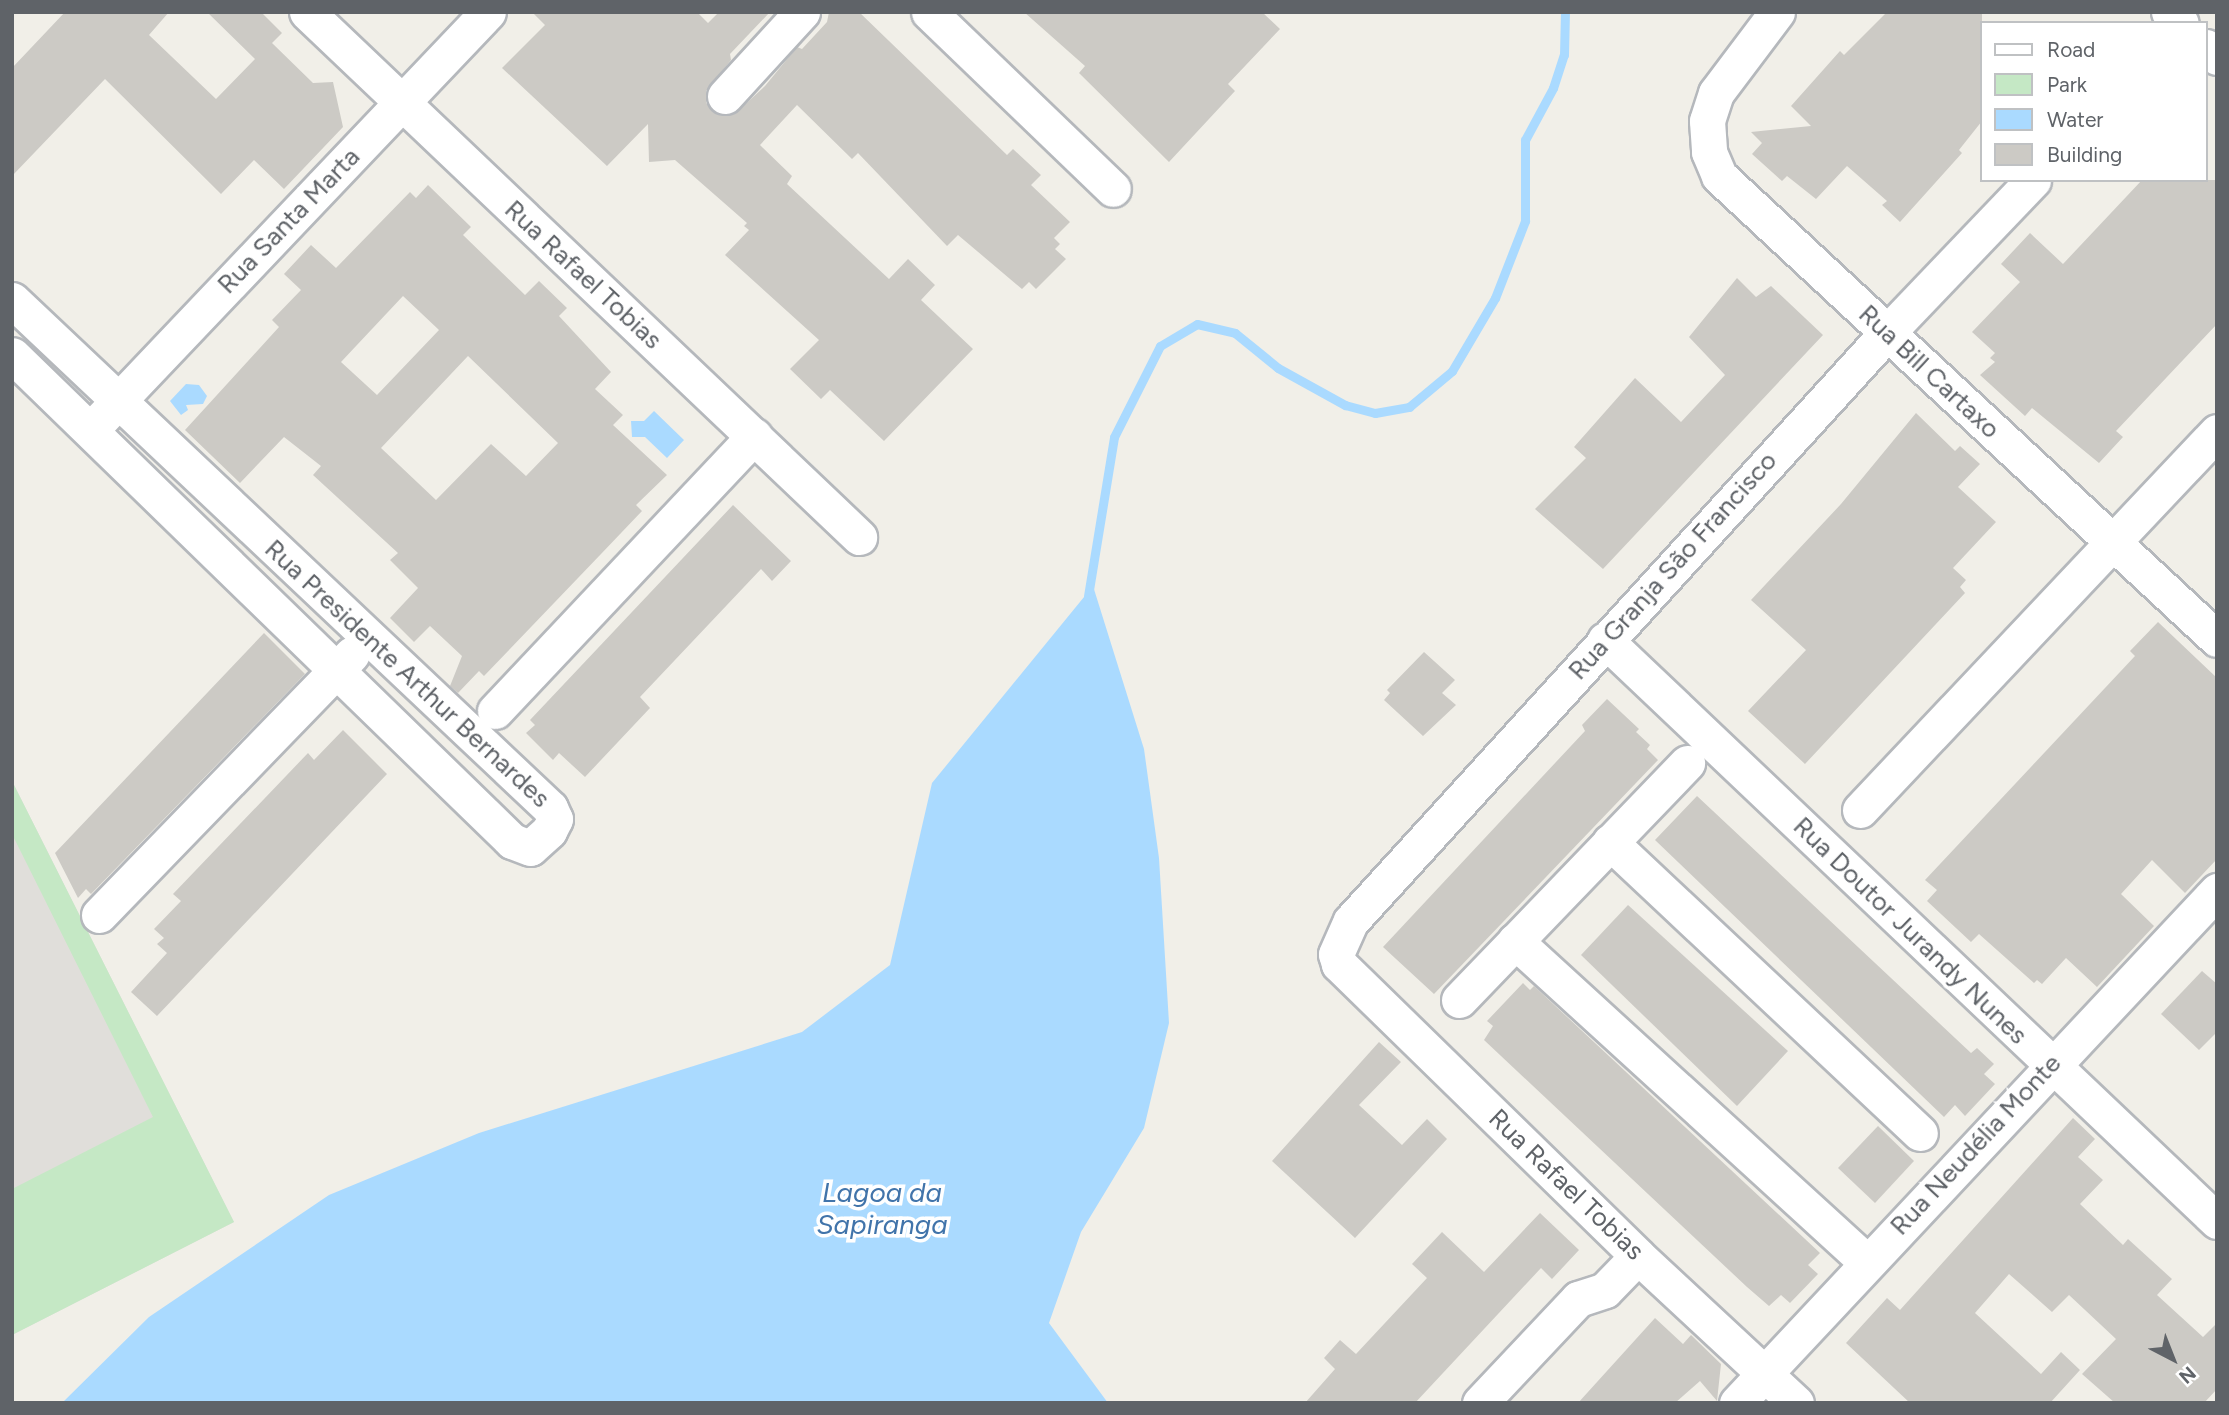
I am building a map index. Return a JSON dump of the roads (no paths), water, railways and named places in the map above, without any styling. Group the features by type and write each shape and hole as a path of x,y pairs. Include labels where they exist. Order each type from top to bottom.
{"street":[{"name":"Rua Rafael Tobias","path":"307,12 859,537"},
{"name":"Rua Santa Marta","path":"90,430 488,12"},
{"path":"725,96 802,12"},
{"path":"929,12 1113,189"},
{"name":"Rua Bill Cartaxo","path":"1777,12 1725,76 1707,121 1709,152 1720,176 1886,334 2114,541 2217,639"},
{"name":"Rua Granja São Francisco","path":"1339,964 1338,943 1351,921 1886,334 2031,182"},
{"name":"Rua Presidente Arthur Bernardes","path":"12,300 550,807 554,826 542,839 526,848 512,841 12,355"},
{"path":"1860,810 2217,432"},
{"path":"495,710 754,436"},
{"path":"99,915 368,637"},
{"name":"Rua Doutor Jurandy Nunes","path":"1605,640 2217,1221"},
{"path":"1459,1000 1687,763"},
{"path":"1611,842 1920,1133"},
{"name":"Rua Neudélia Monte","path":"1737,1403 2050,1065 2217,891"},
{"path":"1515,941 1867,1262"},
{"name":"Rua Rafael Tobias","path":"1339,964 1638,1256 1796,1403"},
{"path":"1511,1403 1598,1311 1605,1290 1638,1256"},
{"path":"1480,1403 1578,1299 1605,1290"}],"water":[{"path":"186,384 199,385 207,396 203,404 186,405 188,410 181,415 170,401"},
{"path":"654,411 684,440 667,458 645,437 632,437 631,421 644,421"},
{"name":"Lagoa da Sapiranga","path":"1093,586 1144,749 1159,858 1169,1023 1144,1128 1081,1232 1049,1323 1108,1403 62,1403 149,1317 329,1195 479,1133 802,1032 890,965 932,783"}],"waterway":[{"path":"1088,596 1114,437 1160,346 1197,324 1235,333 1278,368 1345,405 1375,413 1409,407 1452,371 1495,298 1525,221 1525,140 1553,88 1564,55 1565,12"}]}
